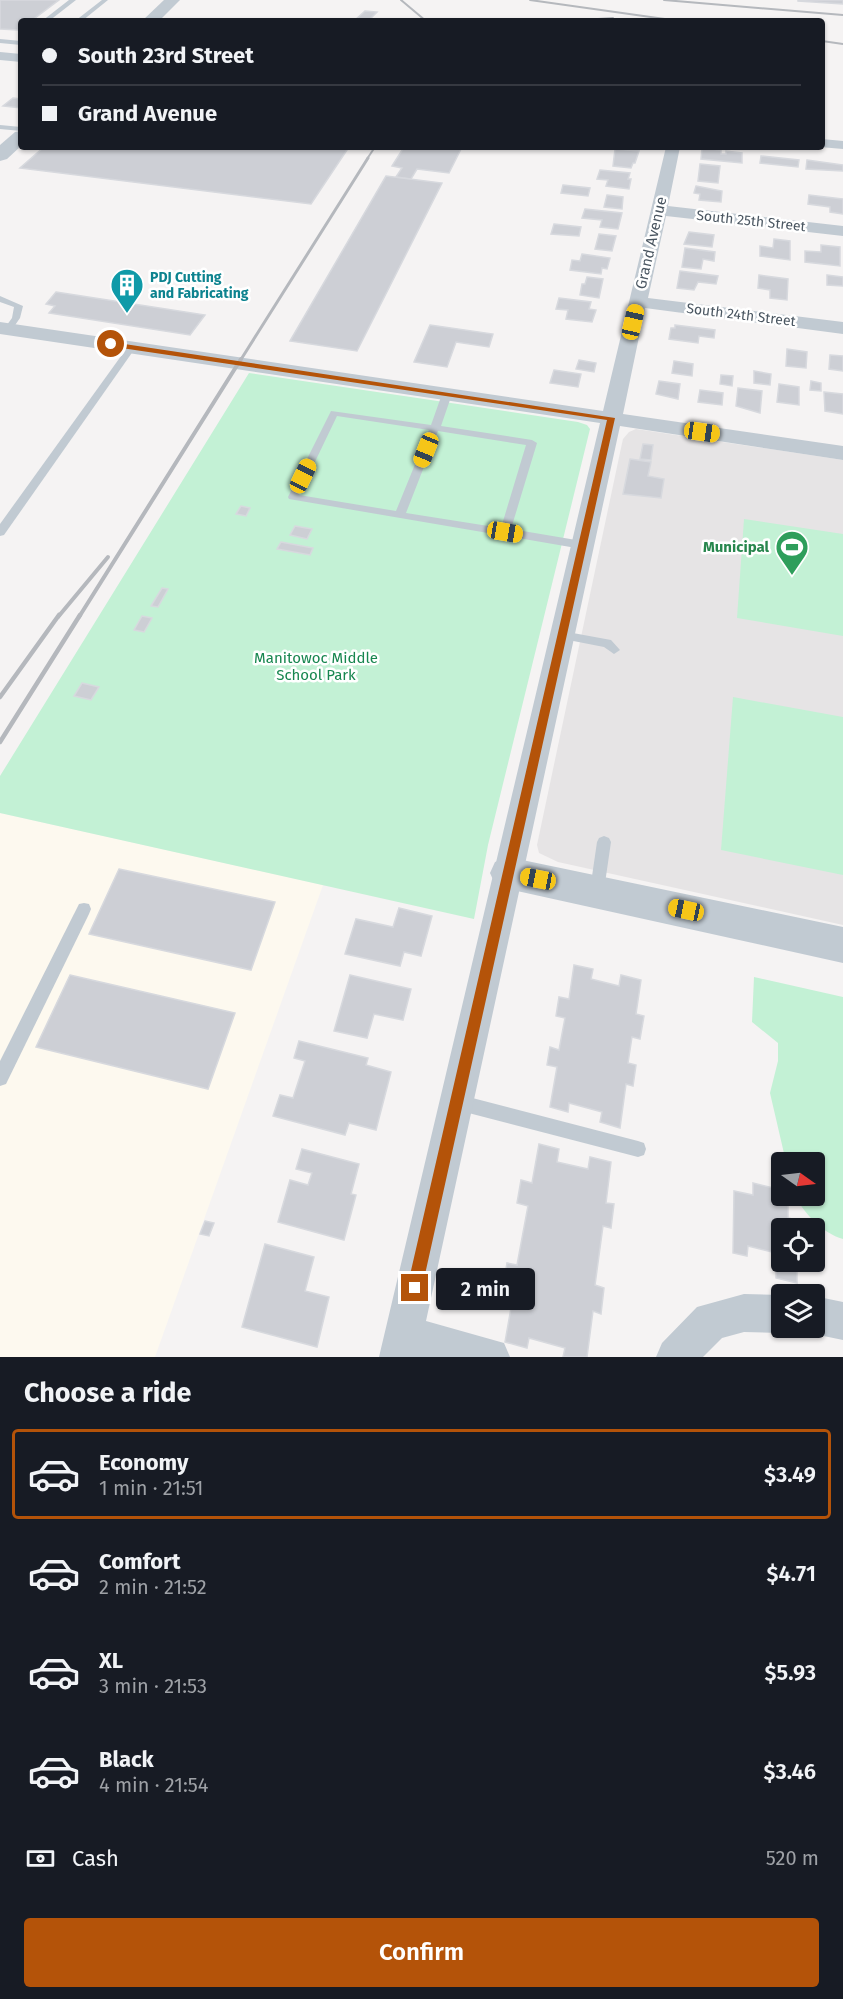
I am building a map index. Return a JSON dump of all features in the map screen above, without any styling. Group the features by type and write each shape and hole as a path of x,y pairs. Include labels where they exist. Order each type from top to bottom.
{"street":[{"path":"153,18 173,0"},
{"path":"0,56 18,58"},
{"path":"0,155 18,139"},
{"path":"825,143 843,145"},
{"name":"Grand Avenue","path":"402,1346 672,150"},
{"name":"South 25th Street","path":"659,210 843,231"},
{"name":"South 24th Street","path":"638,302 843,327"},
{"path":"4,329 843,453"},
{"path":"508,873 843,945"},
{"path":"676,1357 711,1321 744,1313 771,1314"},
{"path":"825,1318 843,1321"},
{"path":"402,1346 490,1357"}],"lane":[{"path":"49,18 73,0"},
{"path":"82,18 105,0"},
{"path":"62,8 72,9"},
{"path":"81,10 91,11"},
{"path":"0,41 18,42"},
{"path":"0,127 18,129"},
{"path":"0,299 19,306 16,318 4,329"},
{"path":"0,532 132,348"},
{"path":"400,515 447,394"},
{"path":"505,532 532,443 334,413 293,497 582,545"},
{"path":"562,635 607,643 614,650"},
{"path":"597,891 604,842"},
{"path":"0,1078 84,909"},
{"path":"456,1102 638,1149"}],"shaded area":[{"path":"636,429 843,460 843,925 558,862 539,853 537,845 623,439 629,432"},
{"path":"0,813 323,885 155,1357 0,1357"}],"green space":[{"name":"Manitowoc Middle School Park","path":"249,373 578,422 587,425 590,429 488,845 474,919 0,813 0,776"},
{"name":"Municipal","path":"744,519 843,534 843,636 737,618"},
{"path":"733,697 843,717 843,875 721,850"},
{"path":"754,977 843,997 843,1239 825,1230 825,1218 812,1218 802,1206 825,1206 825,1152 784,1152 770,1093 778,1061 778,1043 752,1022"}],"building":[{"path":"0,0 59,0 35,18 18,18 18,30 0,29"},
{"path":"843,0 843,4 798,1"},
{"path":"365,11 377,12 371,18 357,18"},
{"path":"13,98 18,99 18,108 3,106"},
{"path":"41,150 347,150 311,204 20,168"},
{"path":"402,150 460,150 449,173 417,169 411,179 396,177 402,168 392,166"},
{"path":"615,150 639,151 631,168 613,166"},
{"path":"702,150 721,150 721,154 726,154 726,151 742,153 742,163 701,159"},
{"path":"761,156 799,160 798,167 760,163"},
{"path":"807,160 843,165 843,171 806,169"},
{"path":"700,164 720,166 718,183 698,181"},
{"path":"600,170 630,173 629,189 606,186 608,180 597,179"},
{"path":"386,176 442,183 357,351 290,341"},
{"path":"563,185 590,188 588,196 561,193"},
{"path":"696,186 722,191 721,202 699,200 700,194 694,193"},
{"path":"607,195 623,197 622,209 604,207"},
{"path":"809,195 843,199 843,214 830,212 830,207 808,204"},
{"path":"585,209 622,213 618,229 600,227 602,220 582,218"},
{"path":"554,224 581,227 579,236 551,234"},
{"path":"689,232 714,235 712,247 684,244"},
{"path":"599,234 616,236 612,251 595,249"},
{"path":"774,239 790,241 790,260 760,256 760,246 773,248"},
{"path":"821,245 840,247 840,266 805,262 805,251 821,252"},
{"path":"685,248 715,252 714,261 703,259 701,269 682,267"},
{"path":"582,254 610,258 607,269 602,268 601,274 570,270 572,260 580,261"},
{"path":"680,271 718,276 716,284 698,282 694,290 677,288"},
{"path":"759,275 788,279 787,300 770,298 770,290 758,288"},
{"path":"827,275 843,277 843,286 827,285"},
{"path":"587,277 603,279 599,298 580,295 582,284 585,284"},
{"name":"PDJ Cutting and Fabricating","path":"56,292 205,315 190,335 49,313 55,306 46,304"},
{"path":"559,298 591,302 589,309 596,310 592,322 566,319 568,310 556,309"},
{"path":"430,325 493,334 489,347 456,342 447,367 414,362"},
{"path":"675,325 715,330 714,338 699,336 698,343 669,339 671,328 675,328"},
{"path":"787,349 807,352 806,368 786,366"},
{"path":"830,355 843,356 843,371 829,369"},
{"path":"579,360 596,363 594,372 576,369"},
{"path":"674,361 693,364 692,376 672,373"},
{"path":"554,370 581,374 578,387 550,383"},
{"path":"754,371 771,374 770,385 754,383"},
{"path":"721,375 733,376 732,386 720,384"},
{"path":"659,381 680,384 678,399 656,394"},
{"path":"811,381 821,383 821,391 810,390"},
{"path":"779,384 799,387 799,405 777,402"},
{"path":"738,388 762,391 760,413 736,406"},
{"path":"700,390 723,393 722,405 698,402"},
{"path":"824,392 843,394 843,414 825,411"},
{"path":"643,444 653,445 651,460 640,459"},
{"path":"630,459 651,462 648,476 664,479 661,498 623,494"},
{"path":"241,506 250,508 246,516 236,514"},
{"path":"295,526 312,529 307,539 290,535"},
{"path":"281,542 313,548 310,555 277,549"},
{"path":"162,588 168,589 158,607 151,606"},
{"path":"142,616 152,618 144,632 134,630"},
{"path":"82,683 99,687 91,700 74,696"},
{"path":"119,869 275,902 251,970 89,934"},
{"path":"399,908 432,916 421,956 404,952 400,966 345,954 356,919 393,927"},
{"path":"574,965 593,969 591,979 619,986 621,975 641,980 636,1014 644,1016 640,1039 632,1037 628,1063 636,1065 633,1086 626,1084 620,1128 600,1122 602,1112 569,1103 568,1112 550,1107 557,1067 547,1065 550,1047 559,1050 565,1018 556,1016 559,997 569,999"},
{"path":"70,975 235,1013 208,1089 36,1047"},
{"path":"350,975 411,989 403,1020 374,1014 367,1038 334,1031"},
{"path":"299,1041 368,1058 366,1065 391,1072 376,1130 349,1123 345,1135 273,1116 280,1095 293,1098 305,1061 294,1058"},
{"path":"539,1144 559,1149 557,1162 588,1169 590,1157 611,1162 606,1203 614,1204 611,1228 603,1226 595,1285 604,1288 601,1314 593,1311 587,1357 563,1357 565,1348 529,1338 527,1348 505,1342 514,1291 503,1288 507,1263 517,1265 528,1206 517,1203 521,1180 532,1183"},
{"path":"302,1149 359,1164 351,1194 356,1195 344,1240 278,1222 290,1180 308,1185 312,1173 296,1169"},
{"path":"753,1183 771,1187 771,1206 788,1206 788,1218 771,1218 771,1252 748,1246 747,1256 733,1253 734,1191 753,1195"},
{"path":"205,1221 214,1223 209,1236 200,1234"},
{"path":"265,1244 314,1257 305,1291 329,1297 317,1347 242,1327"},
{"path":"776,1272 797,1272 797,1283 776,1278"}],"railway":[{"path":"401,0 422,18"},
{"path":"530,0 658,18"},
{"path":"664,0 843,15"},
{"path":"825,41 843,44"},
{"path":"367,159 373,150"},
{"path":"240,361 368,158"},
{"path":"79,617 241,359"},
{"path":"58,617 108,557"},
{"path":"0,697 59,615"},
{"path":"0,742 80,615"}],"place":[{"name":"PDJ Cutting and Fabricating","path":"127,314"},
{"name":"Municipal","path":"792,576"}],"route":[{"path":"111,344 611,418 415,1288"}]}
